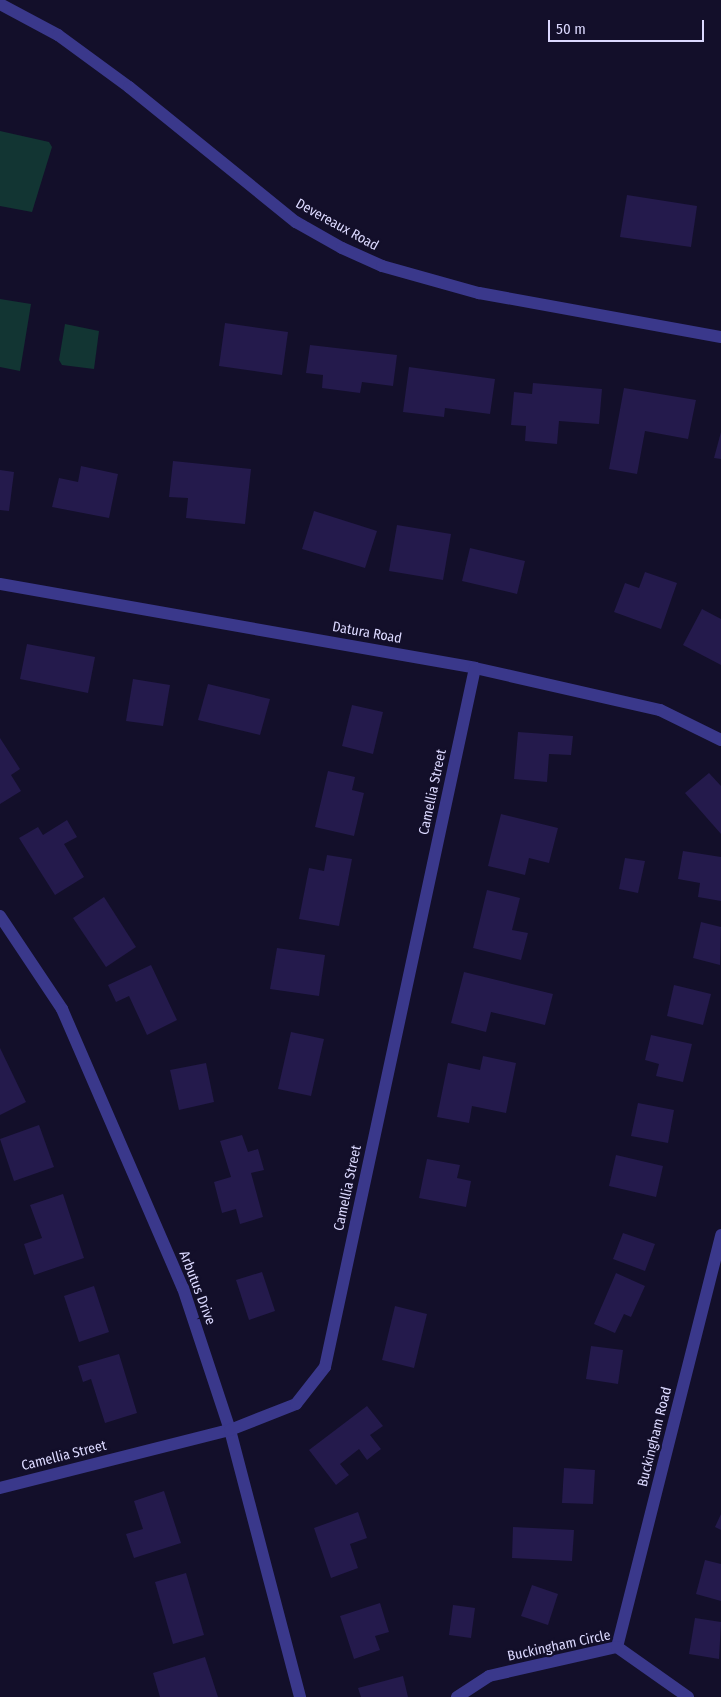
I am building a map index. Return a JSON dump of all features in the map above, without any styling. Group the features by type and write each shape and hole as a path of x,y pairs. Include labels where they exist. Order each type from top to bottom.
{"street":[{"name":"Devereaux Road","path":"0,4 58,35 129,87 296,222 342,248 382,266 479,293 721,337"},
{"name":"Datura Road","path":"0,584 475,668 660,710 721,740"},
{"name":"Camellia Street","path":"0,1488 230,1430 296,1404 325,1367 475,668"},
{"name":"Arbutus Drive","path":"0,916 62,1010 183,1288 230,1430 300,1697"},
{"name":"Buckingham Road","path":"617,1647 721,1235"},
{"name":"Buckingham Circle","path":"457,1697 488,1676 617,1647 688,1697"}],"green space":[{"path":"0,131 49,142 52,147 32,212 0,206"},
{"path":"0,299 31,304 20,371 0,367"},
{"path":"65,324 99,331 94,369 62,365 59,360"}],"building":[{"path":"627,195 697,206 691,247 620,237"},
{"path":"225,323 288,332 282,375 219,366"},
{"path":"310,345 397,355 393,386 362,382 360,393 322,388 323,375 306,373"},
{"path":"409,367 495,379 490,414 445,408 444,417 403,412"},
{"path":"533,383 602,389 599,424 559,421 557,444 525,441 526,426 511,425 514,392 532,394"},
{"path":"624,388 696,400 688,439 645,431 637,474 609,469"},
{"path":"721,432 721,459 714,458"},
{"path":"173,461 251,469 245,524 186,518 188,498 169,497"},
{"path":"81,466 118,474 109,518 52,507 59,478 78,482"},
{"path":"0,470 14,472 9,511 0,510"},
{"path":"314,511 377,531 365,568 302,549"},
{"path":"397,525 451,534 443,580 389,571"},
{"path":"470,548 525,561 517,594 462,581"},
{"path":"645,572 677,583 661,629 614,612 625,583 639,588"},
{"path":"702,609 721,619 721,665 683,645"},
{"path":"27,644 95,657 88,693 20,679"},
{"path":"133,679 170,685 163,726 126,721"},
{"path":"208,684 270,699 260,735 198,720"},
{"path":"352,705 383,712 373,754 342,746"},
{"path":"518,732 573,736 571,755 549,754 547,782 514,779"},
{"path":"0,738 20,769 11,775 21,791 0,804"},
{"path":"328,771 355,777 352,790 364,793 354,836 315,827"},
{"path":"709,773 721,786 721,834 685,793"},
{"path":"501,814 558,828 549,863 529,858 525,875 488,866"},
{"path":"67,820 77,837 64,844 84,877 55,895 19,838 38,827 43,835"},
{"path":"683,851 721,857 721,901 698,897 700,883 678,879"},
{"path":"327,855 352,859 339,926 299,919 309,868 324,871"},
{"path":"625,858 645,861 638,893 619,889"},
{"path":"487,890 520,898 512,930 528,933 521,960 473,948"},
{"path":"104,897 136,947 106,967 73,918"},
{"path":"701,922 721,927 720,965 693,958"},
{"path":"277,948 325,955 319,996 270,989"},
{"path":"151,965 177,1020 147,1035 129,996 116,1002 108,985"},
{"path":"464,972 553,994 545,1025 491,1012 486,1032 451,1023"},
{"path":"674,985 711,994 703,1025 667,1016"},
{"path":"291,1032 324,1039 311,1096 278,1089"},
{"path":"651,1035 692,1044 683,1082 656,1076 659,1064 645,1060"},
{"path":"0,1048 26,1102 0,1115"},
{"path":"483,1056 516,1063 506,1113 472,1106 469,1123 437,1117 448,1063 480,1070"},
{"path":"206,1063 214,1102 179,1110 170,1070"},
{"path":"638,1103 674,1110 668,1143 631,1136"},
{"path":"39,1125 54,1167 14,1181 0,1139"},
{"path":"242,1135 248,1152 258,1149 264,1170 251,1173 263,1217 240,1224 236,1209 222,1213 214,1182 231,1177 220,1141"},
{"path":"616,1155 663,1166 656,1197 609,1186"},
{"path":"427,1159 460,1165 457,1178 471,1181 466,1207 419,1198"},
{"path":"63,1194 84,1258 34,1275 24,1244 42,1238 30,1205"},
{"path":"623,1233 655,1244 645,1271 613,1259"},
{"path":"262,1272 275,1311 249,1320 236,1280"},
{"path":"616,1273 645,1286 631,1317 624,1314 615,1333 594,1324"},
{"path":"94,1286 109,1332 79,1342 64,1296"},
{"path":"395,1306 427,1314 414,1368 382,1360"},
{"path":"591,1346 623,1350 618,1384 586,1379"},
{"path":"119,1354 137,1413 105,1423 91,1379 83,1382 78,1366"},
{"path":"367,1406 383,1426 370,1435 381,1449 367,1460 359,1449 340,1464 349,1475 336,1485 309,1450"},
{"path":"564,1468 595,1470 593,1504 562,1503"},
{"path":"164,1491 181,1543 134,1558 126,1534 143,1529 134,1501"},
{"path":"358,1512 367,1538 350,1544 358,1568 331,1578 314,1528"},
{"path":"721,1514 721,1530 715,1527"},
{"path":"513,1527 574,1530 572,1561 512,1558"},
{"path":"705,1560 721,1564 721,1601 696,1594"},
{"path":"186,1573 204,1635 173,1644 155,1582"},
{"path":"532,1585 558,1594 548,1625 521,1616"},
{"path":"380,1603 389,1632 375,1636 380,1650 354,1659 340,1616"},
{"path":"453,1605 475,1608 471,1638 449,1635"},
{"path":"695,1618 721,1622 719,1659 689,1654"},
{"path":"205,1657 218,1697 160,1697 153,1673"},
{"path":"403,1676 408,1697 361,1697 358,1688"}]}
